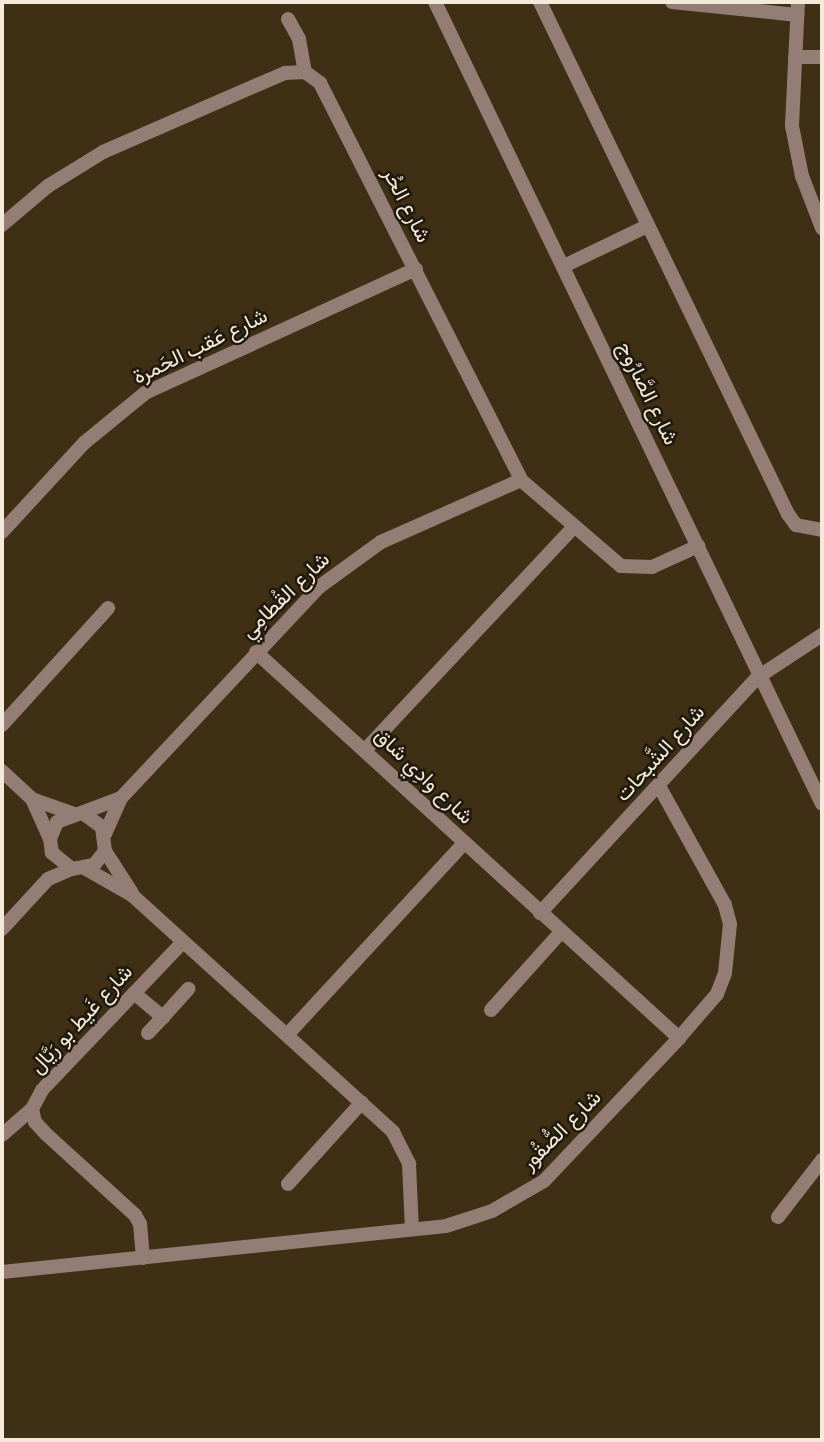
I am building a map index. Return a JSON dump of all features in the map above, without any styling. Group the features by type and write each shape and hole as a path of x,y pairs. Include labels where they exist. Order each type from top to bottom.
{"street":[{"name":"شارع الصَّارُوج","path":"435,2 698,546 758,677 822,804"},
{"path":"540,2 788,514 796,525 822,530"},
{"path":"672,2 798,8 794,57 795,152 822,228"},
{"path":"2,225 48,186 103,152 285,73 306,72 299,39 288,19"},
{"path":"794,57 822,57"},
{"name":"شارع الحُر","path":"306,72 320,83 521,480 621,566 634,569 652,567 698,546"},
{"path":"564,266 647,226"},
{"name":"شارع عَقب الحَمرة","path":"2,532 84,443 145,393 416,269"},
{"name":"شارع القُطامِي","path":"105,834 121,798 256,652 352,559 521,480"},
{"path":"366,749 574,527"},
{"path":"2,725 108,608"},
{"name":"شارع الشَّبحات","path":"540,913 758,677 822,635"},
{"name":"شارع وادِي شاق","path":"256,652 366,749 464,843 679,1038"},
{"path":"2,771 32,799 51,846 79,869 132,895"},
{"name":"شارع الصُّقُور","path":"2,1272 446,1226 492,1212 544,1181 717,994 730,954 730,924 718,888 659,786"},
{"name":"شارع القُطامِي","path":"79,814 121,798"},
{"path":"32,799 97,821 105,834 105,851 132,895 393,1132 410,1164 412,1229"},
{"path":"48,879 51,846 57,822 79,814"},
{"path":"288,1035 464,843"},
{"path":"2,929 48,879 79,869 105,851"},
{"path":"491,1010 561,932"},
{"name":"شارع غَيط بو رَيَّال","path":"2,1135 32,1109 42,1090 183,942"},
{"path":"148,1034 188,989"},
{"path":"134,993 163,1017"},
{"path":"288,1184 362,1102"},
{"path":"32,1109 35,1122 47,1135 135,1215 140,1224 143,1258"},
{"path":"778,1217 822,1160"}]}
